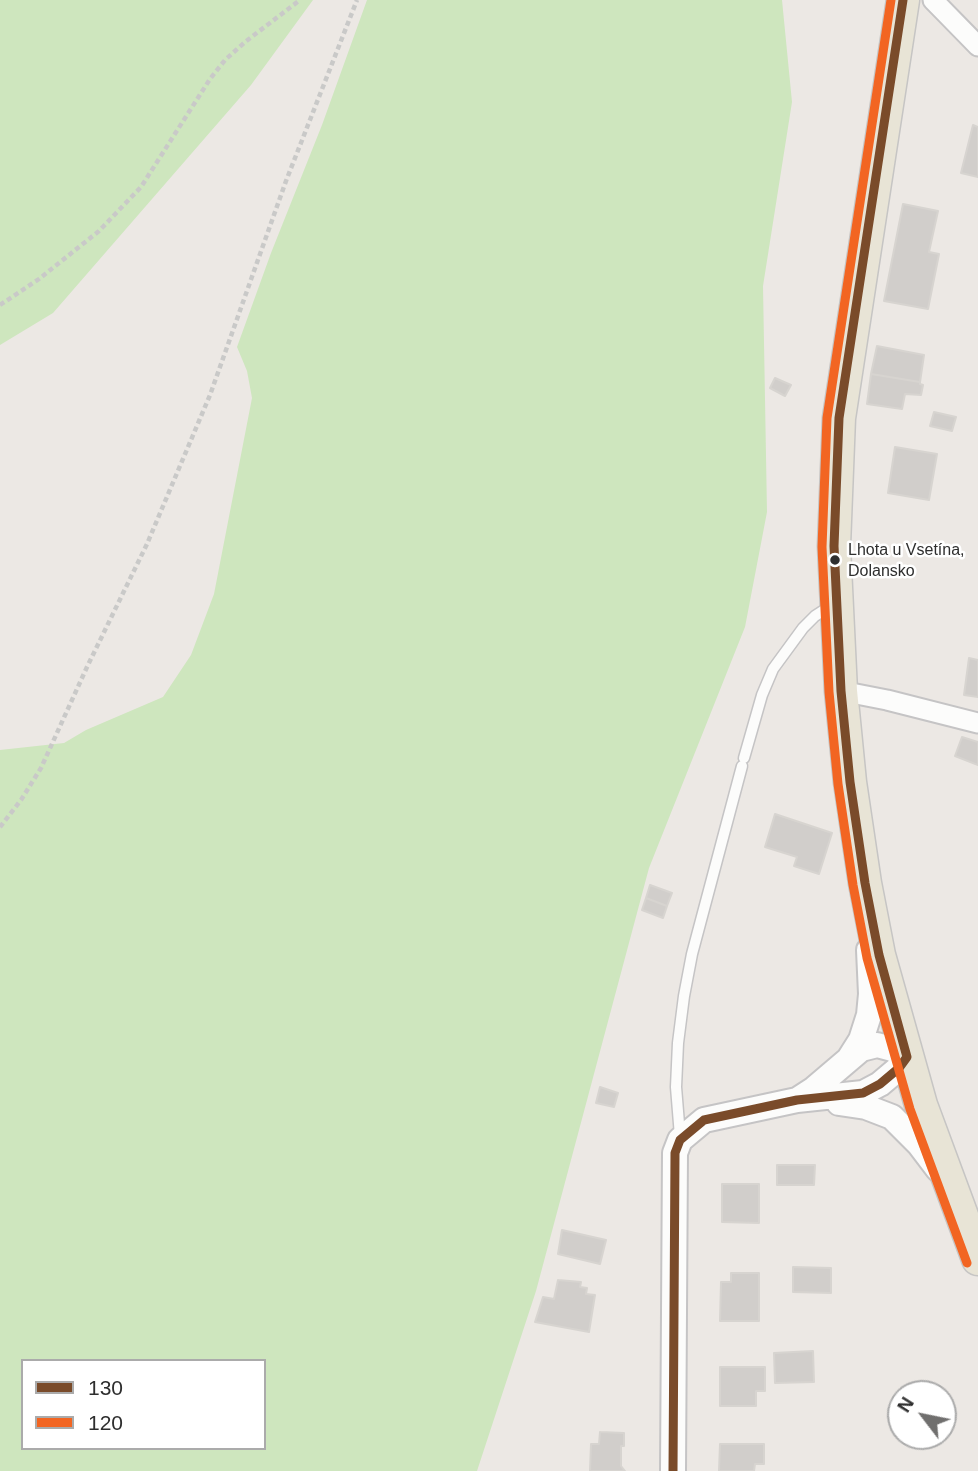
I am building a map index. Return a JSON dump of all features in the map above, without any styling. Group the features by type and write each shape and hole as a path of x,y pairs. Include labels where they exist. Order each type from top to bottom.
{"main road":[{"path":"903,0 839,418 834,546 841,691 864,883 879,955 921,1105 978,1259"}],"street":[{"path":"933,0 978,46"},
{"path":"841,691 978,723"},
{"path":"848,1059 861,1040 869,1016 871,994 864,883"},
{"path":"673,1471 676,1153 680,1140 704,1120 797,1100 863,1093 880,1084 899,1068 907,1057 877,1045 861,1049 797,1100"},
{"path":"797,1100 866,1107 892,1117 932,1160 953,1194"}],"lane":[{"path":"680,1140 676,1087 684,996 698,928 762,695 773,669 803,628 815,616 836,603"}],"path":[{"path":"0,305 39,279 99,231 141,187 225,60 300,0"},
{"path":"0,827 41,768 147,544 211,395 286,181 357,0"}],"green space":[{"path":"0,0 313,0 251,85 53,313 0,345"},
{"path":"367,0 782,0 792,102 763,286 767,512 745,627 649,868 536,1291 477,1471 0,1471 0,750 64,743 86,730 163,697 191,655 214,594 252,398 247,371 237,347 322,125"}],"building":[{"path":"973,125 978,127 978,177 961,173"},
{"path":"903,204 938,211 929,252 939,254 928,309 884,301"},
{"path":"877,346 924,355 920,382 871,374"},
{"path":"871,374 920,382 923,385 921,395 905,394 902,409 867,404"},
{"path":"775,378 791,385 785,396 770,388"},
{"path":"934,412 956,417 952,431 930,426"},
{"path":"895,447 937,454 929,500 888,493"},
{"path":"969,658 978,660 978,697 964,695"},
{"path":"962,737 978,742 978,765 955,756"},
{"path":"775,814 832,833 819,874 794,866 797,857 765,847"},
{"path":"650,885 672,893 667,906 646,898"},
{"path":"646,898 667,906 663,918 642,910"},
{"path":"600,1087 618,1093 614,1107 596,1103"},
{"path":"777,1165 815,1165 814,1185 777,1185"},
{"path":"722,1184 759,1184 759,1223 722,1222"},
{"path":"562,1230 606,1240 600,1264 558,1254"},
{"path":"793,1267 831,1268 831,1293 793,1292"},
{"path":"731,1273 759,1273 759,1321 720,1321 721,1282 731,1282"},
{"path":"558,1280 581,1282 580,1287 587,1288 586,1294 595,1295 589,1332 535,1322 543,1297 554,1299"},
{"path":"813,1351 814,1382 775,1383 774,1353"},
{"path":"720,1367 765,1367 765,1391 756,1391 756,1406 720,1406"},
{"path":"600,1432 624,1433 621,1466 625,1471 590,1471 591,1444 599,1444"},
{"path":"720,1444 764,1444 764,1464 755,1464 754,1471 719,1471"}],"transit line":[{"name":"120","path":"891,0 827,418 822,547 829,692 838,784 867,958 910,1109 967,1263"},
{"name":"130","path":"673,1471 675,1153 680,1140 704,1120 797,1100 863,1093 880,1084 899,1068 907,1057 879,955 850,782 841,691 834,546 839,418 903,0"}],"place":[{"name":"Lhota u Vsetína, Dolansko","path":"835,560"}]}
